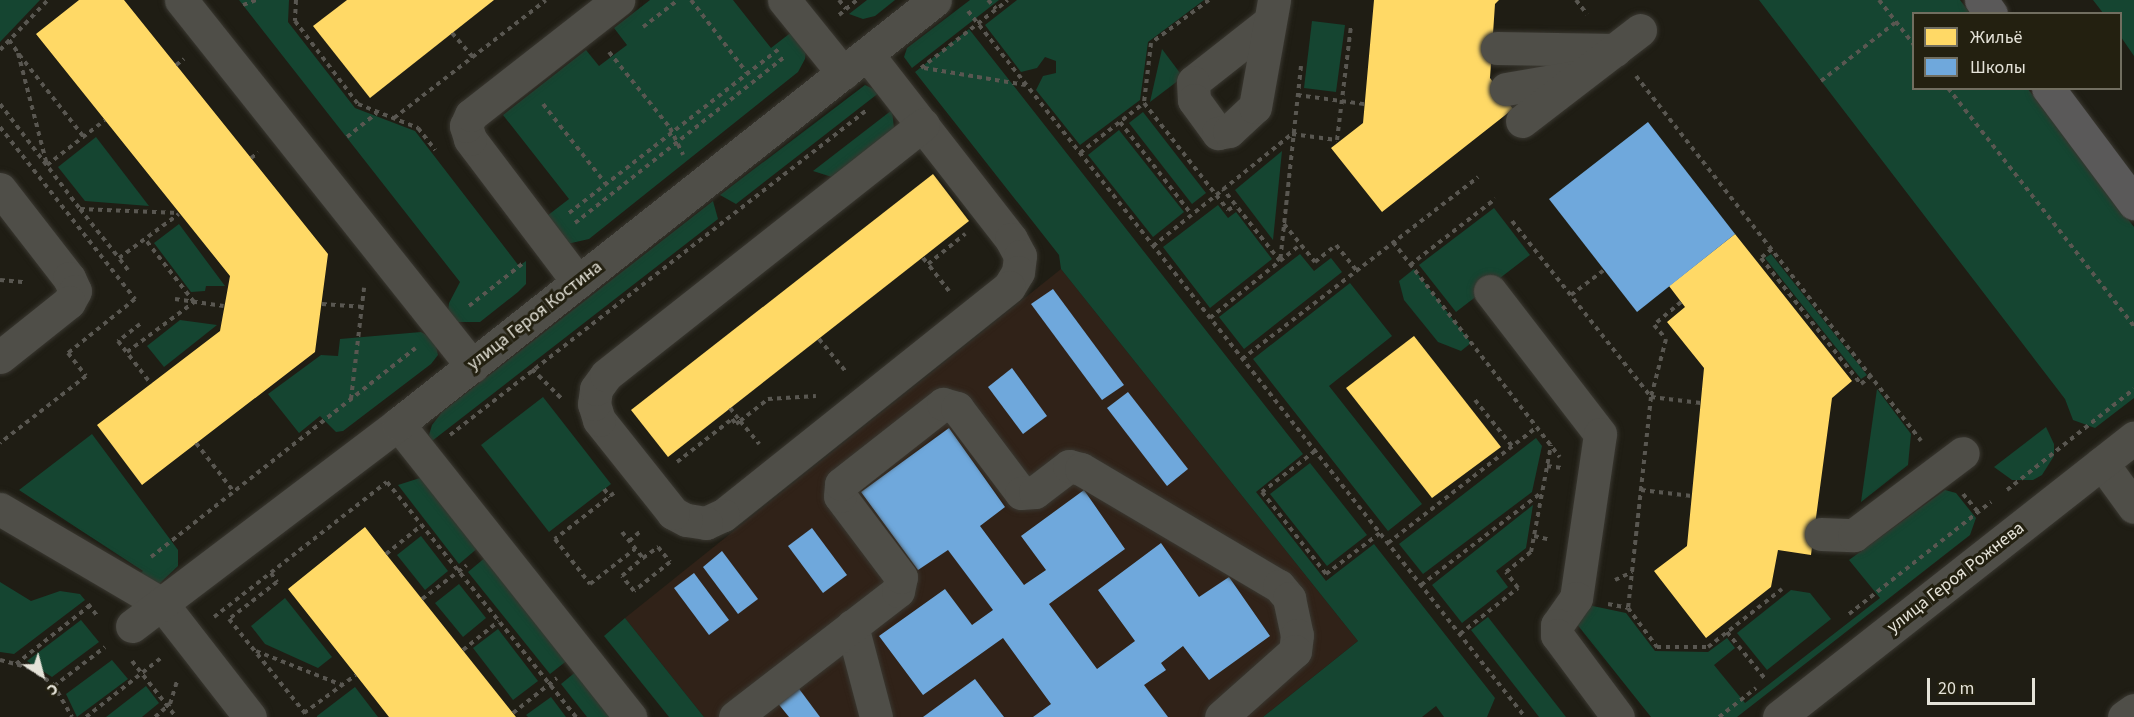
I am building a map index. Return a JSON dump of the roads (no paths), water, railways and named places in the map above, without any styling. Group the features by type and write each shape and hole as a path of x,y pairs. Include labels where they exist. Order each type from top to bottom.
{"main road":[{"path":"2049,90 2134,203"}],"street":[{"path":"182,0 472,366"},
{"path":"578,282 470,140 466,126 471,115 618,0"},
{"path":"784,0 812,35 855,63 923,125 1011,239 1020,256 1018,272 1009,287 723,515 706,523 687,520 673,513 599,420 594,404 596,389 606,375 923,125"},
{"name":"улица Героя Костина","path":"132,626 398,424 935,0"},
{"path":"1497,48 1627,40 1522,121"},
{"path":"1506,88 1580,76"},
{"path":"0,189 69,278 75,291 69,302 0,357"},
{"path":"1490,291 1600,434 1576,598 1557,625 1557,636 1618,717"},
{"path":"735,717 898,591 901,577 840,496 841,484 943,404 957,408 1021,493 1035,492 1069,466 1081,469 1279,586 1289,598 1297,635 1295,651 1221,717"},
{"path":"398,424 630,717"},
{"name":"улица Героя Рожнева","path":"1779,717 2134,438"},
{"path":"1821,534 1854,535 1953,461"},
{"path":"2102,463 2134,507"},
{"path":"0,509 162,604 250,717"},
{"path":"852,626 876,717"},
{"path":"2124,717 2134,710"}]}
